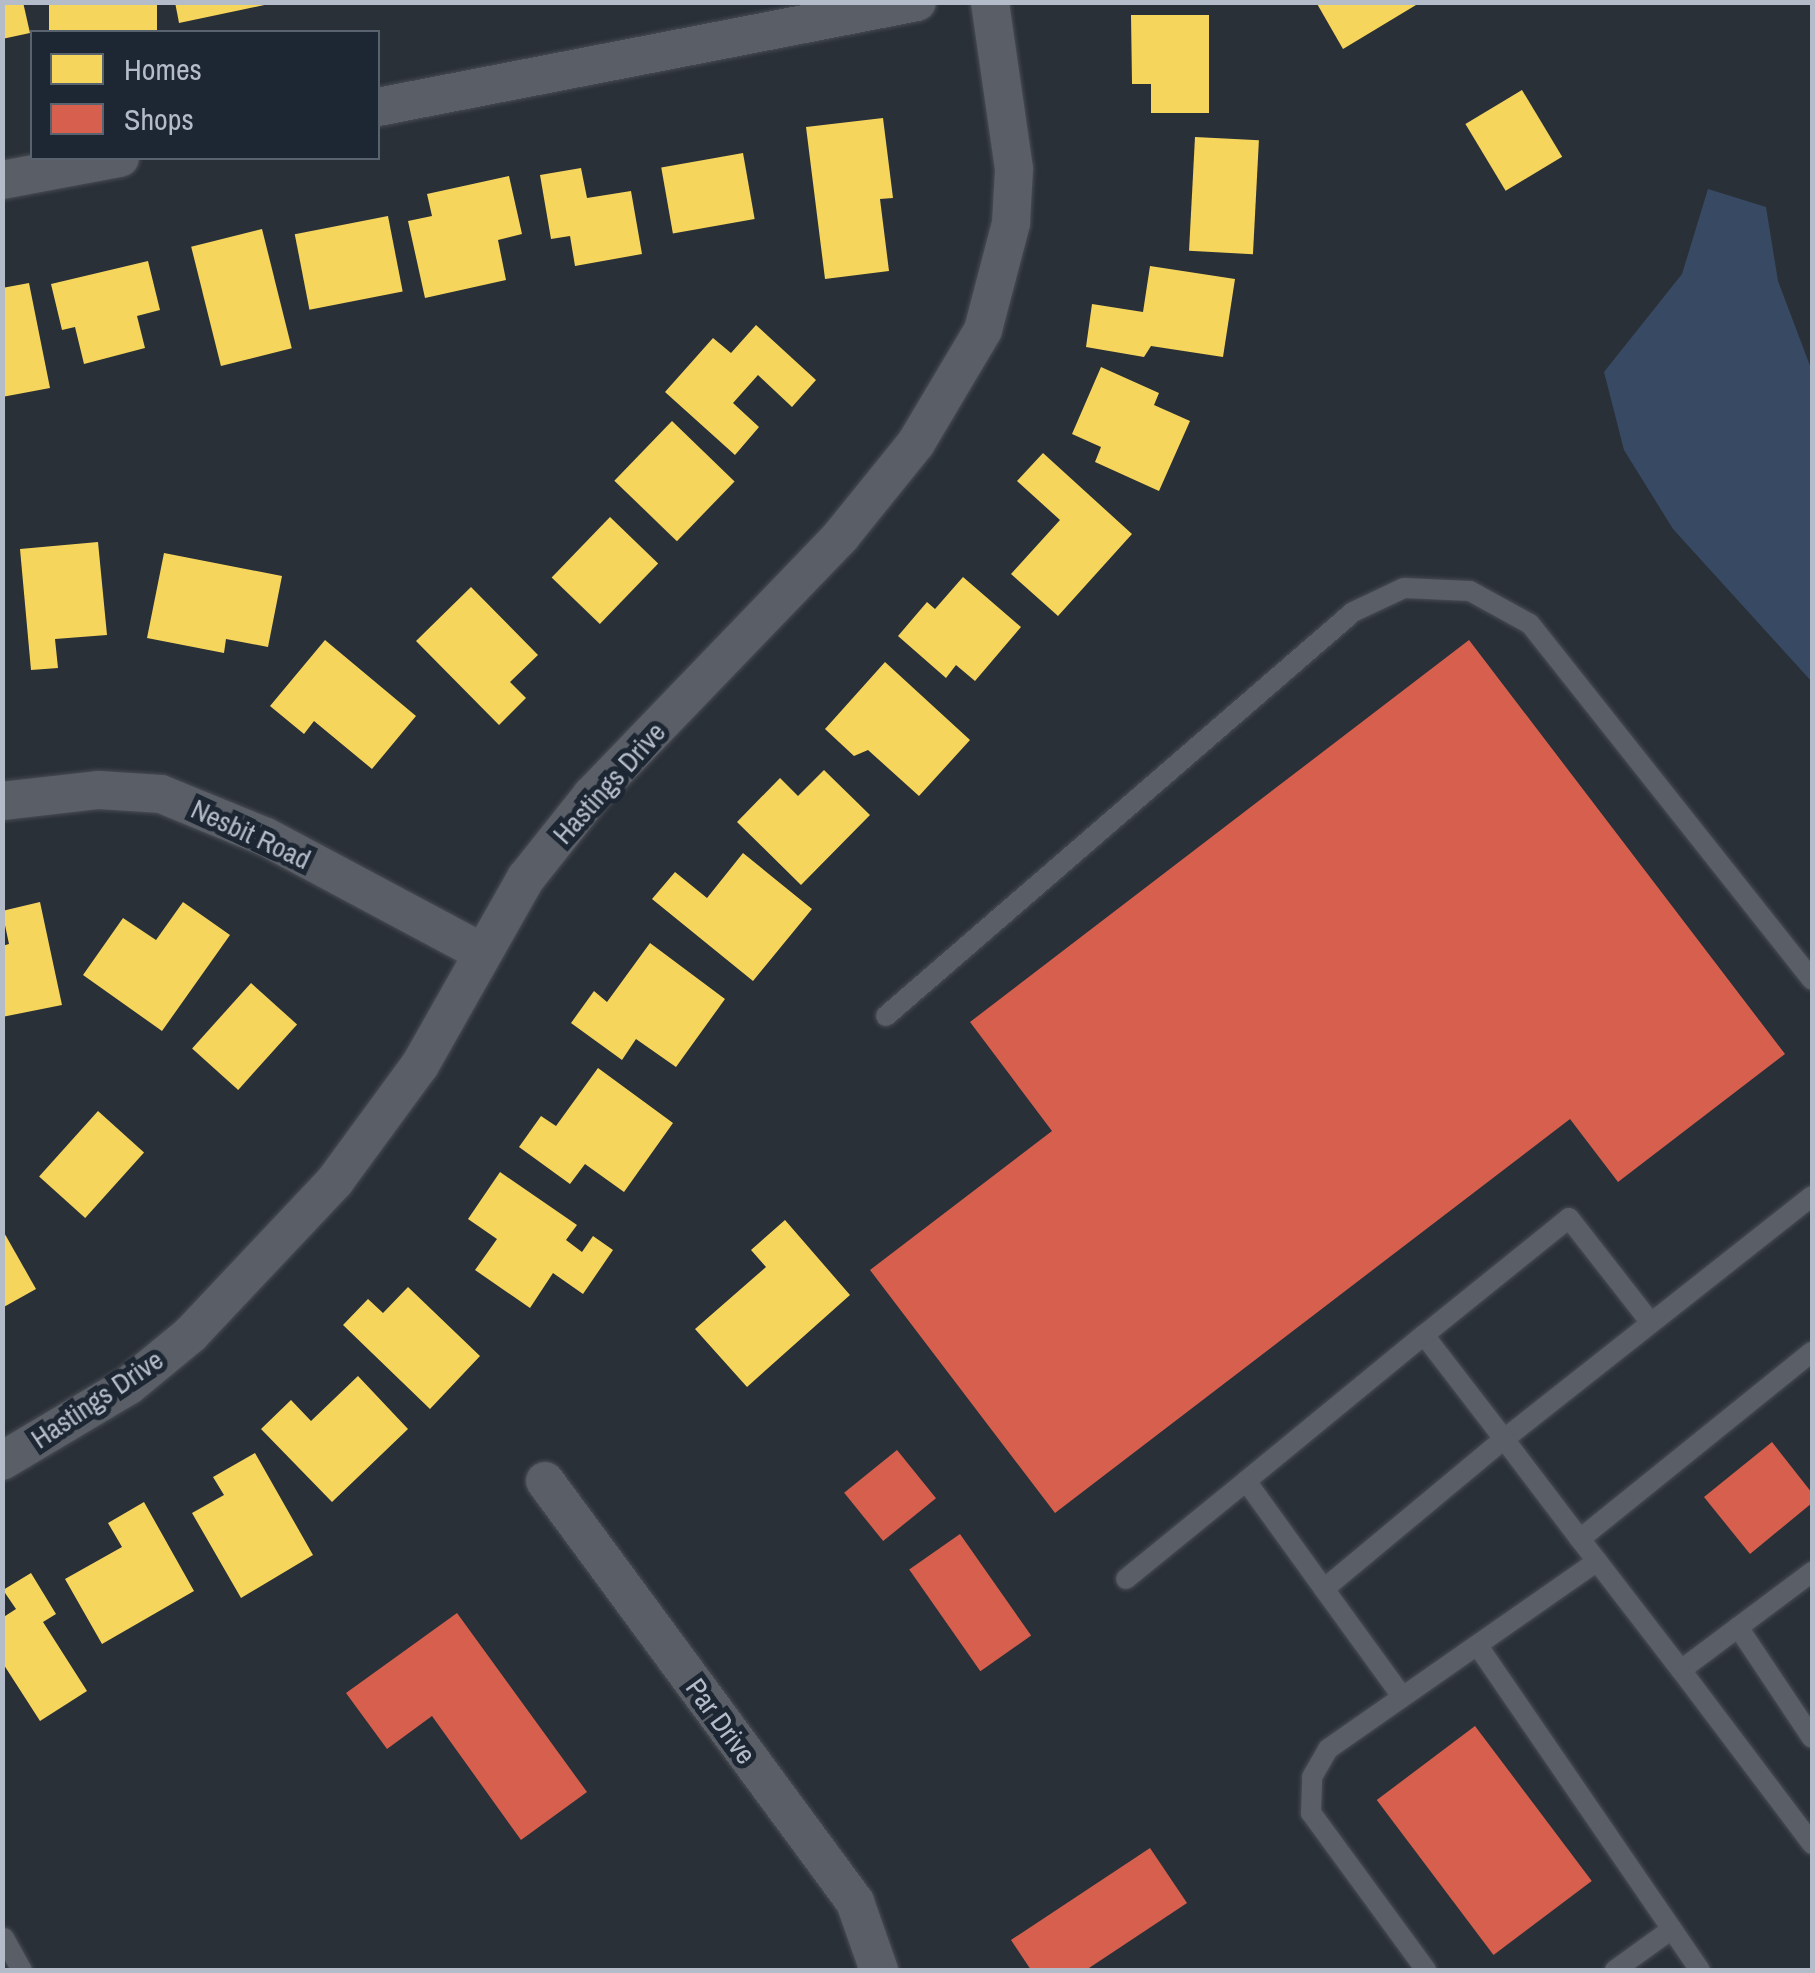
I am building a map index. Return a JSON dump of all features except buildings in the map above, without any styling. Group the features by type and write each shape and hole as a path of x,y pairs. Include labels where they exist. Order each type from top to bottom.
{"street":[{"path":"380,108 917,2"},
{"name":"Hastings Drive","path":"2,1461 128,1386 191,1334 334,1181 420,1065 526,878 592,796 841,536 916,443 983,330 1002,276 1014,169 990,2"},
{"path":"2,180 109,160"},
{"name":"Nesbit Road","path":"2,800 99,790 162,794 266,837 481,952"},
{"name":"Par Drive","path":"545,1481 855,1902 879,1970"}],"lane":[{"path":"886,1016 1353,612 1404,588 1470,591 1530,624 1812,980"},
{"path":"1324,1589 1504,1439 1812,1196"},
{"path":"1126,1579 1569,1218 1651,1323"},
{"path":"1424,1335 1812,1844"},
{"path":"1580,1539 1812,1352"},
{"path":"1246,1481 1401,1694"},
{"path":"1426,1970 1311,1813 1312,1776 1328,1749 1401,1694 1480,1648 1598,1561"},
{"path":"1681,1670 1812,1572"},
{"path":"1738,1628 1812,1738"},
{"path":"1480,1648 1700,1970"},
{"path":"1615,1970 1672,1929"},
{"path":"4,1938 22,1970"}],"water":[{"path":"1708,189 1766,207 1778,281 1812,371 1812,682 1673,529 1624,450 1604,372 1682,274"}]}
